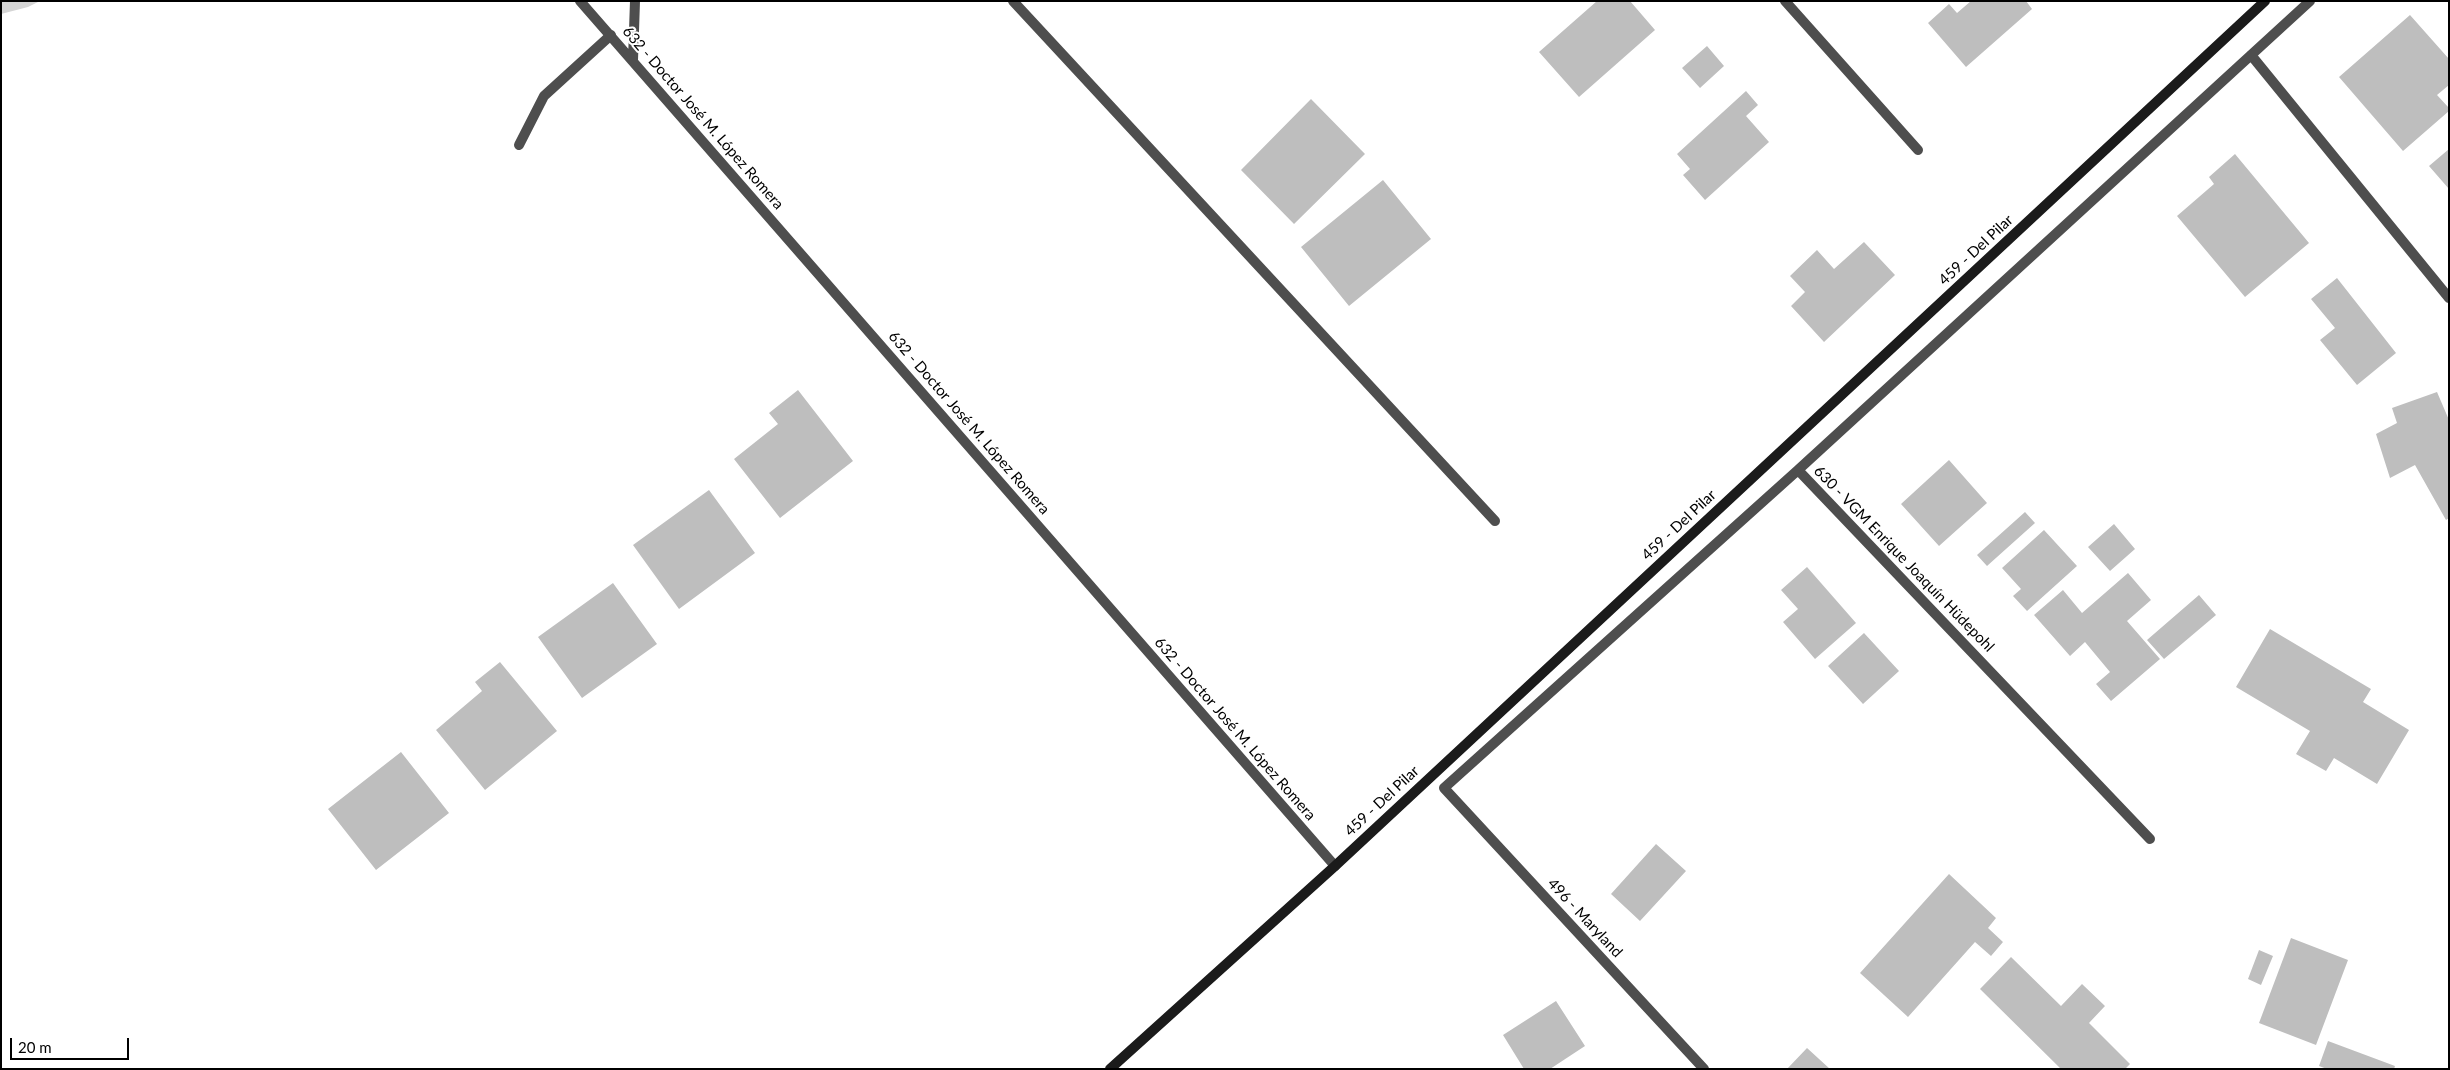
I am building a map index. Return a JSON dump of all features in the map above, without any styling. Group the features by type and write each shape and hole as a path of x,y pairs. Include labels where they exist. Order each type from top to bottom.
{"street":[{"name":"632 - Doctor José M. López Romera","path":"580,1 1335,866"},
{"path":"633,60 634,1"},
{"path":"1013,1 1495,521"},
{"path":"1785,1 1918,150"},
{"name":"459 - Del Pilar","path":"1110,1069 1335,866 2265,1"},
{"path":"1798,470 2310,1"},
{"path":"519,145 544,96 611,35"},
{"path":"2251,55 2449,298"},
{"name":"630 - VGM Enrique Joaquín Hüdepohl","path":"1444,788 1798,470 2150,839"},
{"name":"496 - Maryland","path":"1444,788 1704,1069"}],"shaded area":[{"path":"1,1 40,1 28,7 1,14"}],"building":[{"path":"1597,1 1630,1 1655,30 1579,97 1539,52"},
{"path":"1971,1 2026,1 2032,9 1966,67 1928,23 1949,4 1957,13"},
{"path":"2410,15 2449,59 2449,85 2437,95 2449,108 2449,111 2403,151 2339,77"},
{"path":"1707,46 1724,66 1700,88 1682,68"},
{"path":"1746,91 1758,105 1746,116 1769,142 1705,200 1683,175 1690,169 1677,154"},
{"path":"1311,99 1365,154 1294,224 1241,170"},
{"path":"2449,149 2449,189 2429,166"},
{"path":"2235,154 2309,243 2245,297 2177,216 2214,184 2209,177"},
{"path":"1383,180 1431,239 1349,306 1301,247"},
{"path":"1864,242 1895,275 1824,342 1791,306 1805,292 1790,276 1817,250 1834,269"},
{"path":"2337,278 2396,353 2357,385 2320,340 2335,328 2311,299"},
{"path":"798,390 853,461 780,518 734,459 778,424 769,413"},
{"path":"2437,392 2449,420 2449,518 2446,520 2415,465 2390,478 2376,434 2397,423 2392,408"},
{"path":"1949,460 1987,503 1939,546 1901,504"},
{"path":"709,490 755,553 679,609 633,545"},
{"path":"2025,512 2035,523 1987,566 1977,555"},
{"path":"2114,524 2135,549 2110,571 2088,547"},
{"path":"2044,530 2077,566 2027,611 2013,596 2021,589 2002,568"},
{"path":"1807,567 1856,623 1815,659 1783,622 1798,609 1781,590"},
{"path":"2128,573 2151,600 2127,621 2160,659 2111,701 2096,684 2110,672 2085,642 2070,656 2034,615 2063,590 2082,613"},
{"path":"613,583 657,644 582,698 538,637"},
{"path":"2199,595 2216,615 2164,659 2147,640"},
{"path":"2270,629 2371,689 2363,702 2409,730 2377,784 2334,758 2326,771 2296,754 2310,731 2236,687"},
{"path":"1864,633 1899,671 1863,704 1828,666"},
{"path":"500,662 557,731 485,790 436,730 482,691 475,682"},
{"path":"401,752 449,813 376,870 328,809"},
{"path":"1656,844 1686,871 1640,921 1611,894"},
{"path":"1949,874 1996,918 1988,928 2003,942 1991,956 1975,942 1908,1017 1860,973"},
{"path":"2291,938 2348,960 2316,1045 2259,1023"},
{"path":"2259,950 2273,956 2261,985 2248,979"},
{"path":"2011,957 2061,1006 2082,984 2105,1006 2089,1023 2130,1064 2125,1069 2061,1069 1980,989"},
{"path":"1556,1001 1585,1046 1550,1069 1524,1069 1503,1035"},
{"path":"2328,1041 2395,1066 2394,1069 2327,1069 2319,1066"},
{"path":"1807,1048 1830,1069 1787,1069"}]}
